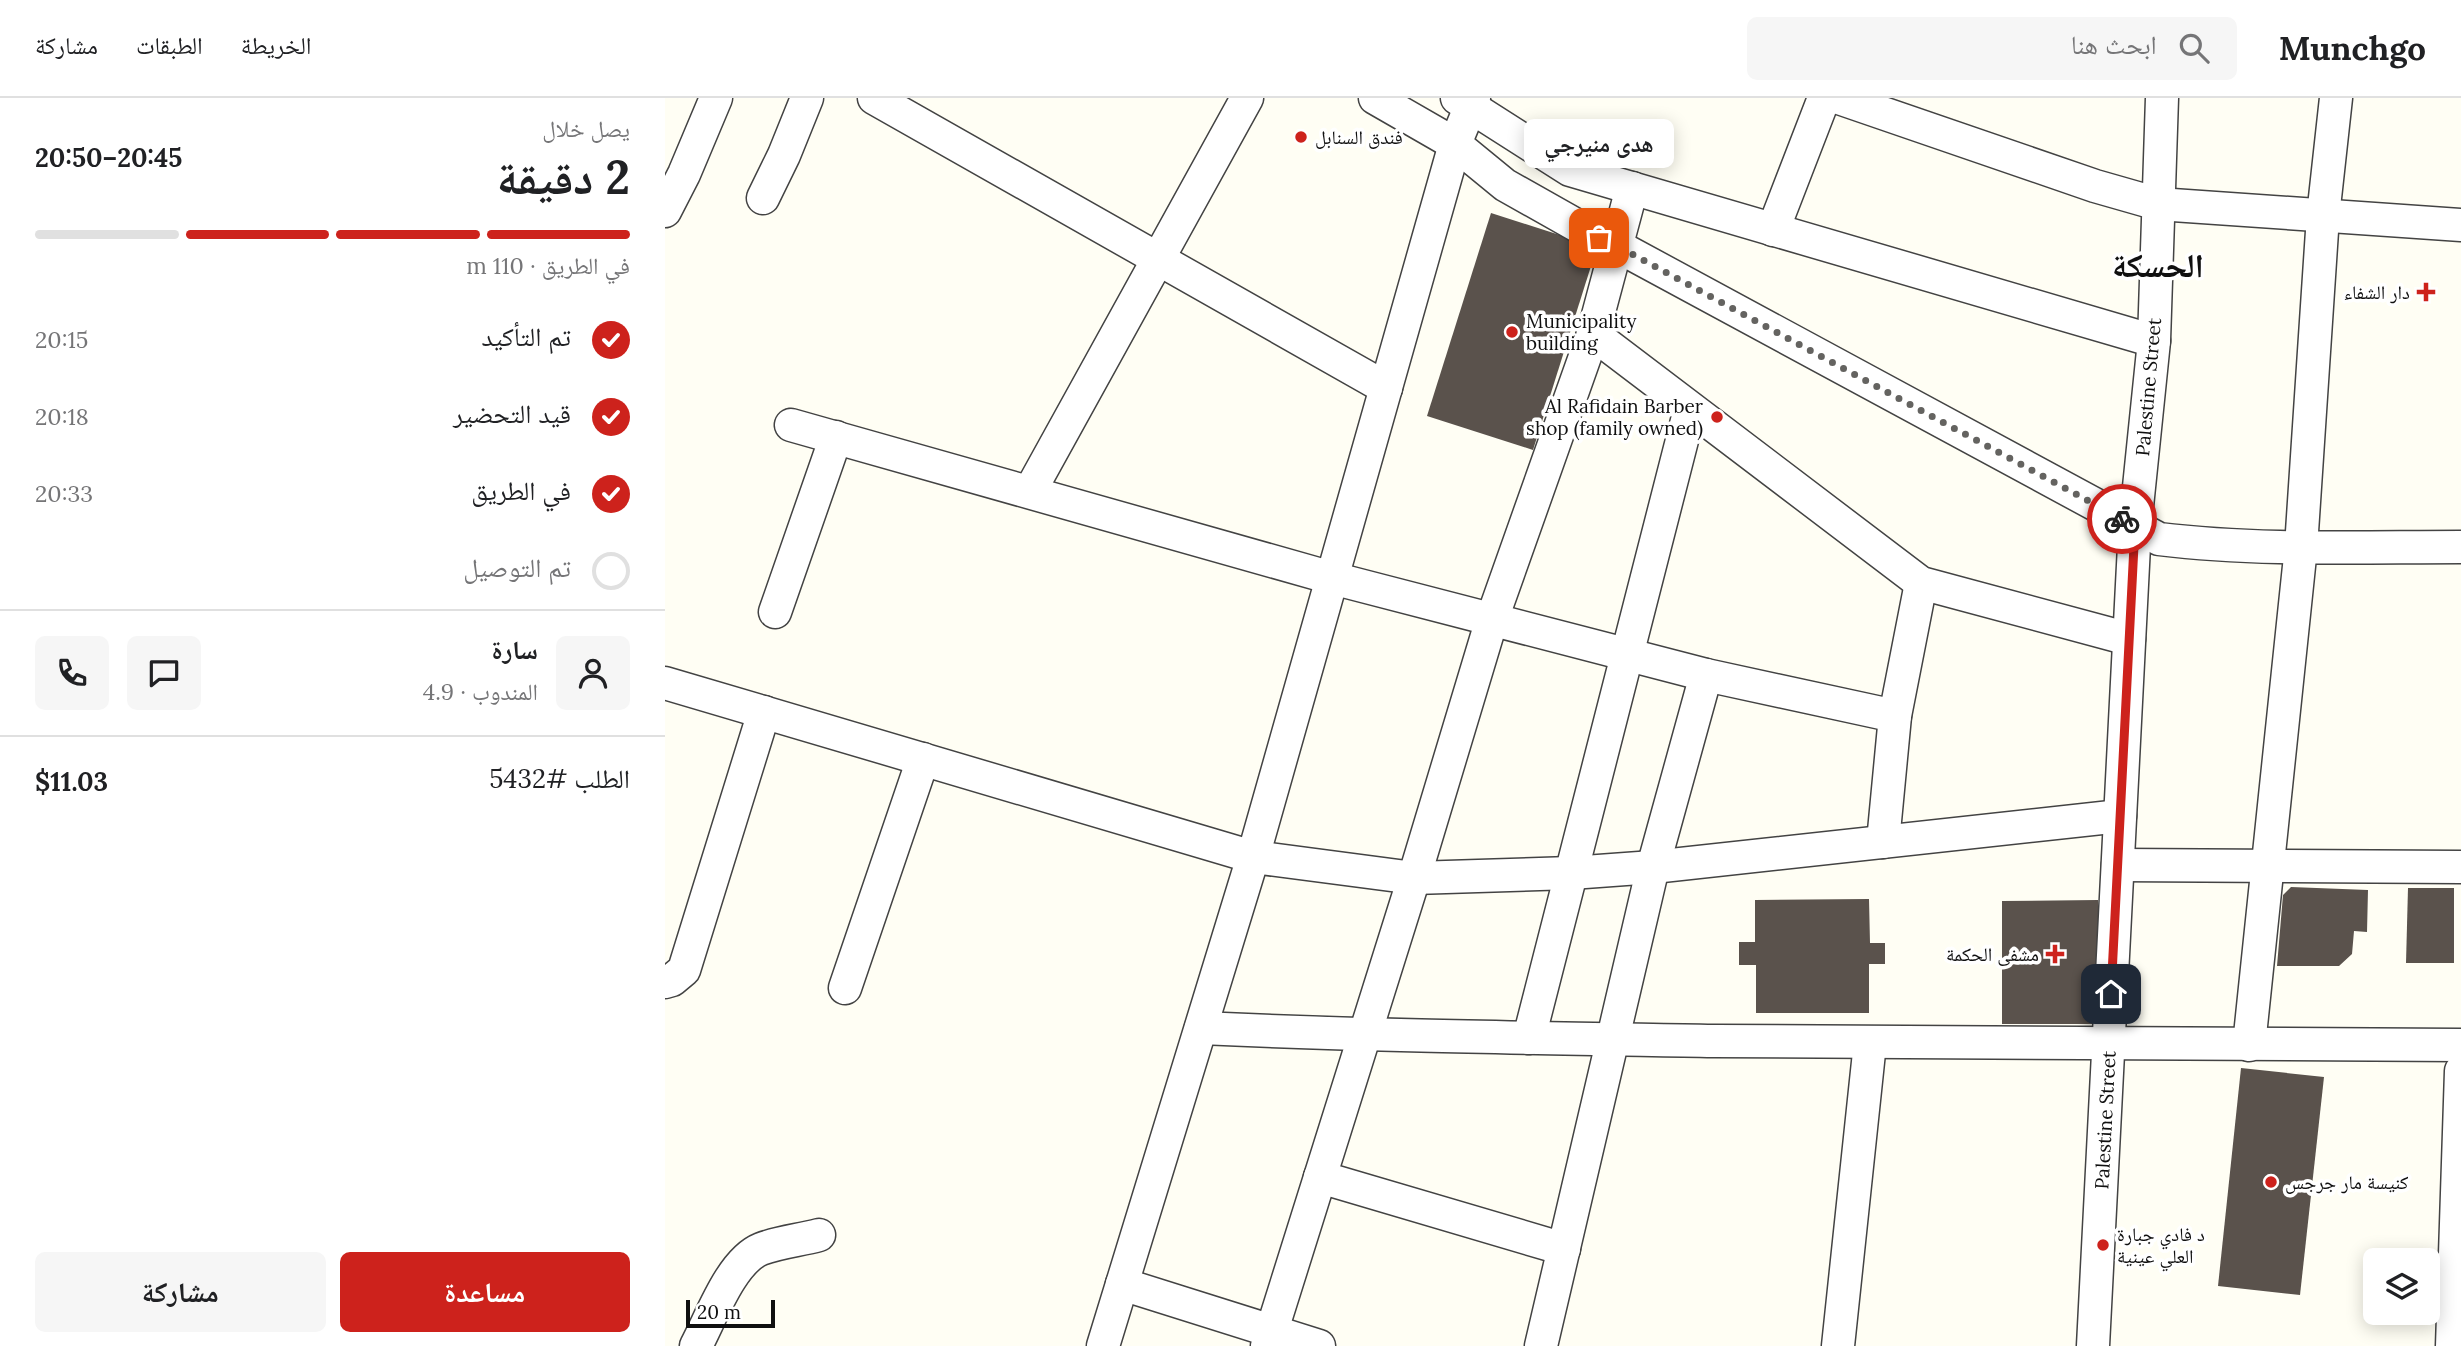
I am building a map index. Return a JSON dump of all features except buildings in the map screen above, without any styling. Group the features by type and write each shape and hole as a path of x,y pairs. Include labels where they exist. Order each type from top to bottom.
{"street":[{"path":"665,211 716,98"},
{"path":"763,198 807,98"},
{"path":"874,98 1386,388"},
{"path":"1030,491 1247,98"},
{"path":"1374,98 1455,144 1505,185 1599,238 2159,539 2301,547 2461,547"},
{"path":"1773,230 1824,98"},
{"path":"1839,98 2095,186 2158,204 2461,225"},
{"name":"Palestine Street","path":"2093,1346 2135,526 2154,341 2162,98"},
{"path":"2249,1045 2301,547 2323,216 2336,98"},
{"path":"1104,1346 1253,856 1467,101 1570,170 2154,341"},
{"path":"1269,1338 1414,878 1492,619 1593,334 1632,188"},
{"path":"1593,334 1921,583 2129,639"},
{"path":"1529,1038 1690,408"},
{"path":"791,425 1332,578 1706,675 1895,716"},
{"path":"775,612 836,438"},
{"path":"1883,842 1895,716 1921,583"},
{"path":"1541,1346 1653,867 1706,675"},
{"path":"665,683 1253,856 1414,878 1571,873 1653,867 2120,816"},
{"path":"665,982 679,976 684,970 765,712"},
{"path":"845,988 923,759"},
{"path":"2117,865 2461,867"},
{"path":"1201,1028 1364,1035 1870,1043 2108,1046 2461,1045"},
{"path":"1839,1346 1870,1043"},
{"path":"2452,1346 2458,1251 2461,1071"},
{"path":"1320,1177 1564,1249"},
{"path":"697,1346 733,1276 745,1260 762,1248 820,1236"},
{"path":"1122,1284 1269,1338 1319,1346"}],"way so far":[{"path":"1599,238 2122,519"}],"place":[{"name":"فندق السنابل","path":"1301,137"},
{"name":"هدى منيرجي","path":"1599,238"},
{"name":"دار الشفاء","path":"2426,292"},
{"name":"Municipality building","path":"1512,332"},
{"name":"Al Rafidain Barber shop (family owned)","path":"1717,417"},
{"name":"مشفى الحكمة","path":"2055,954"},
{"name":"كنيسة مار جرجس","path":"2271,1182"},
{"name":"د فادي جبارة العلي عينية","path":"2103,1245"}],"district":[{"name":"الحسكة","path":"2158,265"}],"route":[{"path":"2111,994 2135,526 2122,519"}]}
